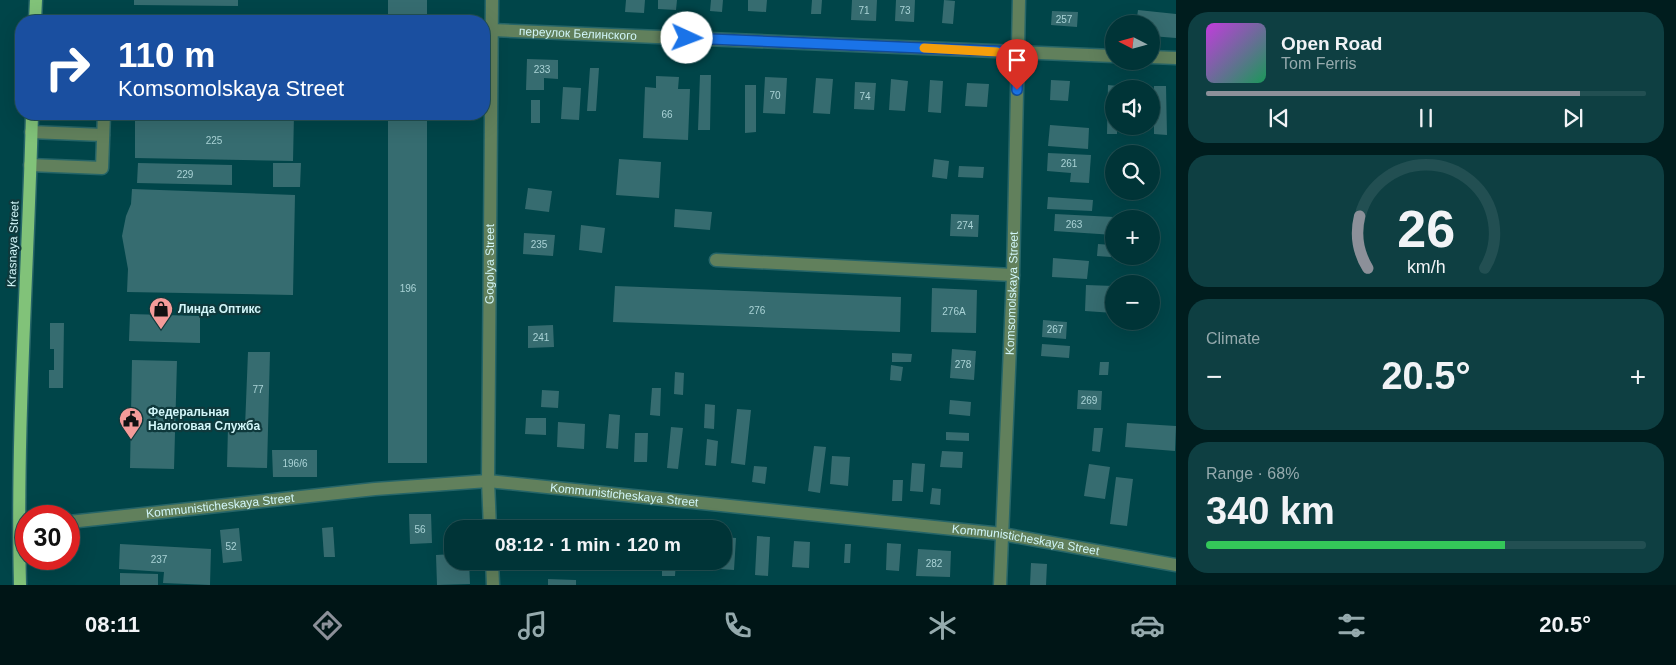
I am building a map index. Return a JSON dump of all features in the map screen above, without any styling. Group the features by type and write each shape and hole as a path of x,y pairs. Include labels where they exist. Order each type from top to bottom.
{"main road":[{"path":"35,15 36,0"},
{"name":"Krasnaya Street","path":"23,505 22,383 32,120"},
{"name":"Krasnaya Street","path":"20,585 21,570"}],"street":[{"name":"Gogolya Street","path":"490,520 488,481 492,0"},
{"name":"Komsomolskaya Street","path":"1000,585 1013,275 1019,0"},
{"name":"переулок Белинского","path":"492,30 1105,56"},
{"path":"1160,57 1176,58"},
{"path":"30,165 102,168 104,120"},
{"path":"31,132 103,135"},
{"path":"716,260 1013,275"},
{"name":"Kommunisticheskaya Street","path":"80,521 375,489 488,481 1002,534 1176,565"},
{"path":"492,570 493,585"}],"building":[{"path":"134,0 238,0 238,6 134,5"},
{"path":"388,0 427,0 427,15 388,15"},
{"path":"626,0 645,0 644,13 625,12"},
{"path":"658,0 677,0 676,10 658,9"},
{"path":"711,0 723,0 722,12 710,11"},
{"path":"748,0 767,0 766,12 748,11"},
{"path":"812,0 822,0 821,14 811,14"},
{"path":"852,0 877,0 876,21 851,20"},
{"path":"896,0 915,0 914,22 895,21"},
{"path":"944,0 955,1 953,24 942,23"},
{"path":"1138,10 1176,14 1176,38 1160,37 1160,15 1137,15"},
{"path":"1052,11 1078,12 1077,27 1051,25"},
{"path":"136,14 250,15 136,15"},
{"path":"527,59 558,60 558,79 544,78 544,90 526,90"},
{"path":"590,68 599,68 596,111 587,111"},
{"path":"700,75 711,75 710,130 698,130"},
{"path":"656,76 679,77 678,89 690,89 688,140 643,138 645,87 656,88"},
{"path":"765,77 787,78 785,114 763,113"},
{"path":"816,78 833,79 830,114 813,113"},
{"path":"891,79 908,81 905,111 889,110"},
{"path":"930,80 943,81 941,113 928,112"},
{"path":"1051,80 1070,81 1068,101 1050,100"},
{"path":"855,82 876,83 874,110 854,109"},
{"path":"967,83 989,84 987,107 965,106"},
{"path":"745,85 756,85 756,132 745,133"},
{"path":"1160,86 1166,86 1167,135 1160,134"},
{"path":"563,87 581,88 579,120 561,119"},
{"path":"531,100 540,100 540,123 531,123"},
{"path":"135,120 294,120 293,161 135,158"},
{"path":"388,120 427,120 427,463 388,463"},
{"path":"1050,125 1089,128 1088,149 1048,146"},
{"path":"1048,153 1091,155 1089,183 1070,182 1071,173 1047,171"},
{"path":"619,159 661,162 659,198 616,195"},
{"path":"934,159 949,161 947,179 932,177"},
{"path":"138,163 232,165 232,185 137,183"},
{"path":"273,163 301,163 300,187 273,187"},
{"path":"959,166 984,167 983,178 958,177"},
{"path":"528,188 552,191 549,212 525,209"},
{"path":"132,189 295,195 293,295 127,292 128,269 122,236 126,216 131,204"},
{"path":"1048,197 1093,200 1092,211 1047,209"},
{"path":"675,209 712,212 710,230 674,227"},
{"path":"951,214 979,215 978,237 950,236"},
{"path":"1055,214 1105,217 1105,234 1054,231"},
{"path":"581,225 605,228 602,253 579,250"},
{"path":"524,233 555,235 553,256 523,254"},
{"path":"1098,244 1105,244 1105,257 1097,256"},
{"path":"1053,258 1089,261 1087,279 1052,277"},
{"path":"1086,285 1105,286 1105,312 1085,311"},
{"path":"615,286 901,297 900,332 613,322"},
{"path":"932,288 977,290 976,333 931,332"},
{"path":"130,314 200,316 200,343 129,341"},
{"path":"1043,320 1067,322 1066,339 1042,337"},
{"path":"50,323 64,323 63,388 49,388 49,370 54,370 54,349 50,349"},
{"path":"553,325 554,347 528,348 528,326"},
{"path":"1042,344 1070,346 1069,358 1041,356"},
{"path":"952,349 976,351 974,380 950,378"},
{"path":"248,352 270,352 267,468 227,467 228,427 245,427"},
{"path":"892,353 912,354 911,362 892,362"},
{"path":"132,360 177,361 174,469 130,468"},
{"path":"1100,362 1109,362 1108,375 1099,375"},
{"path":"891,365 903,367 901,381 890,380"},
{"path":"675,372 684,373 683,395 674,394"},
{"path":"652,388 661,388 660,416 650,415"},
{"path":"542,390 559,391 558,408 541,407"},
{"path":"1078,390 1102,391 1101,410 1077,409"},
{"path":"950,400 971,402 970,416 949,414"},
{"path":"705,404 715,405 714,429 704,428"},
{"path":"737,409 751,410 745,465 731,463"},
{"path":"609,414 620,415 618,449 606,448"},
{"path":"526,418 546,418 546,435 525,434"},
{"path":"558,422 585,424 584,449 557,447"},
{"path":"1127,423 1176,426 1175,451 1125,447"},
{"path":"671,427 683,428 678,469 667,468"},
{"path":"1094,428 1103,428 1100,452 1092,451"},
{"path":"946,432 969,433 969,441 946,440"},
{"path":"635,433 648,433 647,462 634,462"},
{"path":"707,439 718,441 716,466 705,465"},
{"path":"814,446 826,447 820,493 808,491"},
{"path":"272,450 317,450 317,477 273,477"},
{"path":"942,451 963,452 962,468 940,467"},
{"path":"832,456 850,457 848,486 830,484"},
{"path":"912,463 925,464 923,492 910,491"},
{"path":"1089,464 1110,467 1105,499 1084,496"},
{"path":"754,466 767,467 765,484 752,482"},
{"path":"1116,477 1133,479 1127,526 1110,524"},
{"path":"893,480 903,480 902,501 892,501"},
{"path":"932,488 941,489 940,505 930,504"},
{"path":"409,514 431,514 432,543 410,544"},
{"path":"333,527 335,557 324,557 322,528"},
{"path":"239,528 242,561 223,563 220,530"},
{"path":"757,536 770,537 768,576 755,575"},
{"path":"732,538 736,538 734,570 732,570"},
{"path":"794,541 810,542 809,568 792,567"},
{"path":"887,543 901,544 899,571 886,570"},
{"path":"120,544 211,549 210,585 163,583 164,572 119,569"},
{"path":"845,544 851,544 850,563 844,563"},
{"path":"918,549 951,551 950,577 916,576"},
{"path":"444,554 444,570 469,570 470,584 437,585 436,555"},
{"path":"1031,563 1047,564 1046,585 1030,585"},
{"path":"662,570 675,570 675,576 662,576"},
{"path":"120,573 158,574 158,585 120,585"},
{"path":"548,579 576,580 576,585 548,585"}],"slow traffic":[{"path":"924,48 997,52"}],"place":[{"name":"Линда Оптикс","path":"161,330"},
{"name":"Федеральная Налоговая Служба","path":"131,440"}],"route":[{"path":"687,38 1018,52 1017,90"}]}
